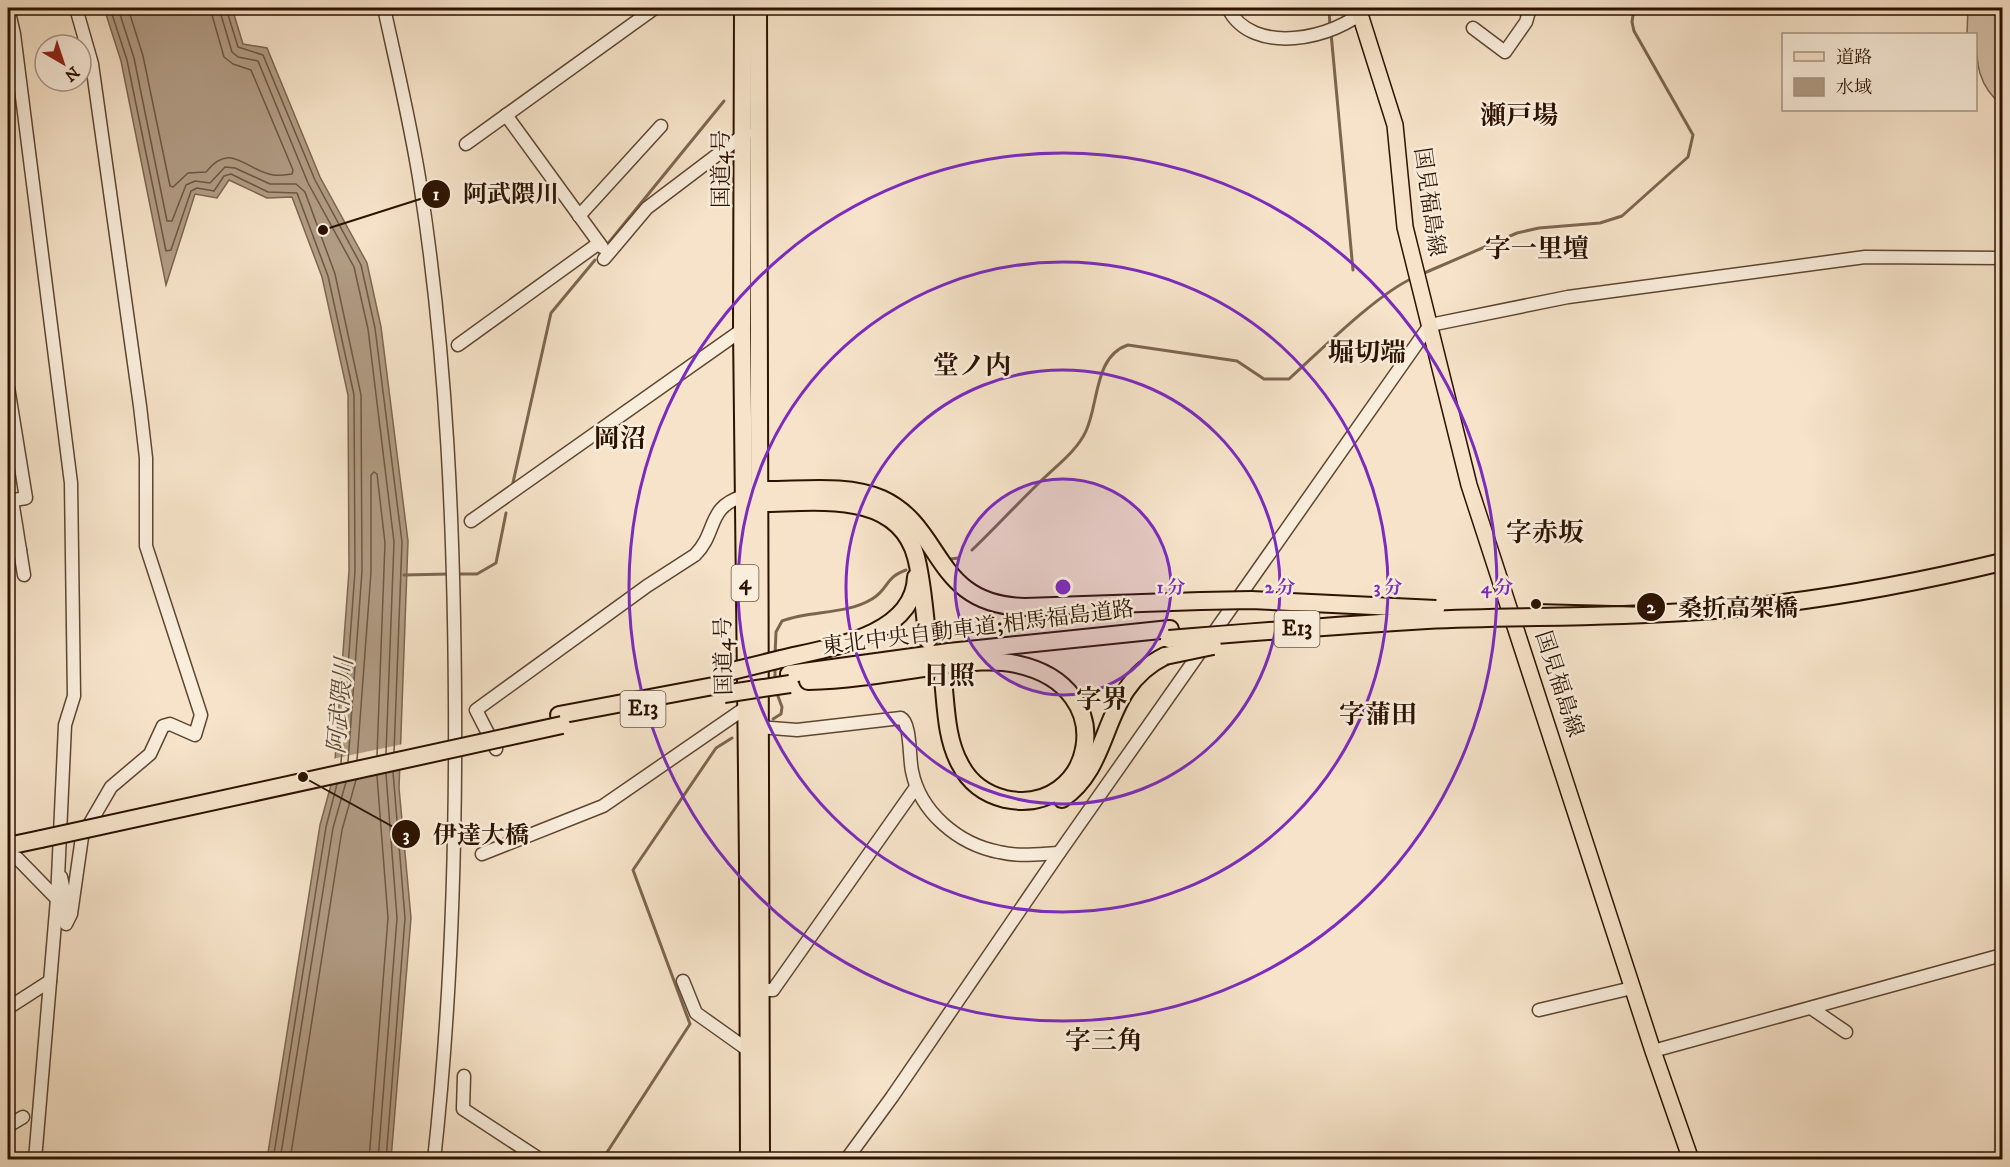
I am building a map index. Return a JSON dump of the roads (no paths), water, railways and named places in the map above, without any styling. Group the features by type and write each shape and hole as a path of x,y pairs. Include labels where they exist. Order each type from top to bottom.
{"highway":[{"name":"国道4号","path":"743,8 742,330 754,497"},
{"name":"国道4号","path":"748,1160 759,124 758,8"},
{"path":"754,497 844,491 870,495 900,510 959,584 978,598 999,605 1025,607 1251,600 1430,615"},
{"path":"754,497 842,503 866,507 886,516 902,529 916,558 934,640 929,565 920,534"},
{"name":"東北中央自動車道;相馬福島道路","path":"560,720 582,710 787,672 950,652 1430,615 1760,598 1925,572 2002,554"},
{"path":"724,684 787,672 868,635 894,620 903,610 915,585 916,558"},
{"name":"東北中央自動車道;相馬福島道路","path":"1430,615 1684,612 1772,605 1850,594 2002,562"},
{"path":"808,681 837,680 965,663 994,662 1035,669 1065,686 1077,701 1084,718 1084,745 1076,769 1053,793 1031,801 996,797 980,788 966,775 955,754 938,680 942,744 948,764 959,781 973,796 990,806 1010,812 1027,811 1060,800 1080,783 1094,760 1128,686 1143,669 1165,656 1189,649 1430,615"},
{"name":"東北中央自動車道;相馬福島道路","path":"787,672 808,681 1170,634"},
{"name":"東北中央自動車道;相馬福島道路","path":"8,838 40,835 724,684"},
{"name":"国道4号","path":"753,704 760,727 760,1160"},
{"name":"東北中央自動車道;相馬福島道路","path":"12,852 40,835"}],"main road":[{"name":"国見福島線","path":"1362,10 1395,125 1406,227 1469,485 1690,1160"}],"street":[{"path":"8,8 21,87 71,483 74,696 65,724 57,899 34,1159"},
{"path":"58,869 65,888 66,924 71,914 82,837 111,787 150,754 163,726 170,724 195,735 201,716 146,546 146,458 140,406 92,64 76,8"},
{"path":"384,8 421,188 436,304 453,569 453,910 448,1001 434,1160"},
{"path":"466,144 655,8"},
{"path":"1228,8 1239,25 1252,32 1298,39 1318,35 1362,10"},
{"path":"1473,28 1505,52 1526,22 1530,8"},
{"path":"506,115 603,251"},
{"path":"458,345 603,251 646,208 759,124"},
{"path":"579,216 661,126"},
{"path":"846,1160 1430,325 1568,297 1865,257 2002,258"},
{"path":"471,521 742,330"},
{"path":"8,387 26,498 10,500 24,575"},
{"path":"496,749 476,710 637,593 695,555 716,513 725,503 754,497"},
{"path":"8,553 20,550"},
{"path":"482,854 603,806 753,704"},
{"path":"760,727 797,730 901,718 907,724 911,770 916,787 939,820 957,835 998,852 1021,855 1059,853"},
{"path":"759,990 773,990 916,787"},
{"path":"12,852 57,899"},
{"path":"1653,1051 2002,955"},
{"path":"8,1008 50,981"},
{"path":"683,981 696,1013 748,1050"},
{"path":"1539,1010 1632,988"},
{"path":"1811,1008 1846,1032"},
{"path":"464,1076 463,1109 541,1160"},
{"path":"8,1126 23,1117"}],"water":[{"path":"104,8 232,8 243,44 267,48 320,177 367,263 381,327 408,541 399,788 411,918 391,1159 267,1159 320,825 334,774 349,571 348,395 322,277 292,197 267,198 229,180 217,198 195,194 166,285 121,61"}],"waterway":[{"path":"1329,8 1330,27"},
{"path":"1422,274 1517,233 1539,228 1600,223 1622,216 1688,157 1693,135 1634,31 1632,22 1634,8"},
{"path":"1331,33 1353,270"},
{"path":"606,246 724,101"},
{"path":"512,487 551,313 595,260"},
{"path":"972,550 1077,445 1090,420 1103,370 1117,351 1128,345 1237,361 1264,379 1289,379 1366,310 1413,278"},
{"path":"455,574 477,574 496,563 506,513"},
{"path":"951,559 958,558"},
{"path":"775,655 776,632 782,621 862,604 877,595 894,576 906,570"},
{"path":"404,575 449,574"},
{"path":"775,667 775,682"},
{"path":"773,719 781,714 782,707 776,691"},
{"path":"602,1160 690,1024 633,870 716,748 732,738"}],"tunnel":[{"path":"939,639 942,668"},
{"path":"930,652 933,681"}],"place":[{"name":"阿武隈川","path":"323,230"},
{"name":"桑折高架橋","path":"1536,604"},
{"name":"伊達大橋","path":"303,777"}],"district":[{"name":"瀬戸場","path":"1519,116"},
{"name":"字一里壇","path":"1537,249"},
{"name":"堀切端","path":"1367,353"},
{"name":"堂ノ内","path":"972,366"},
{"name":"岡沼","path":"620,439"},
{"name":"字赤坂","path":"1545,533"},
{"name":"日照","path":"949,676"},
{"name":"字界","path":"1102,700"},
{"name":"字蒲田","path":"1378,715"},
{"name":"字三角","path":"1104,1041"}]}
